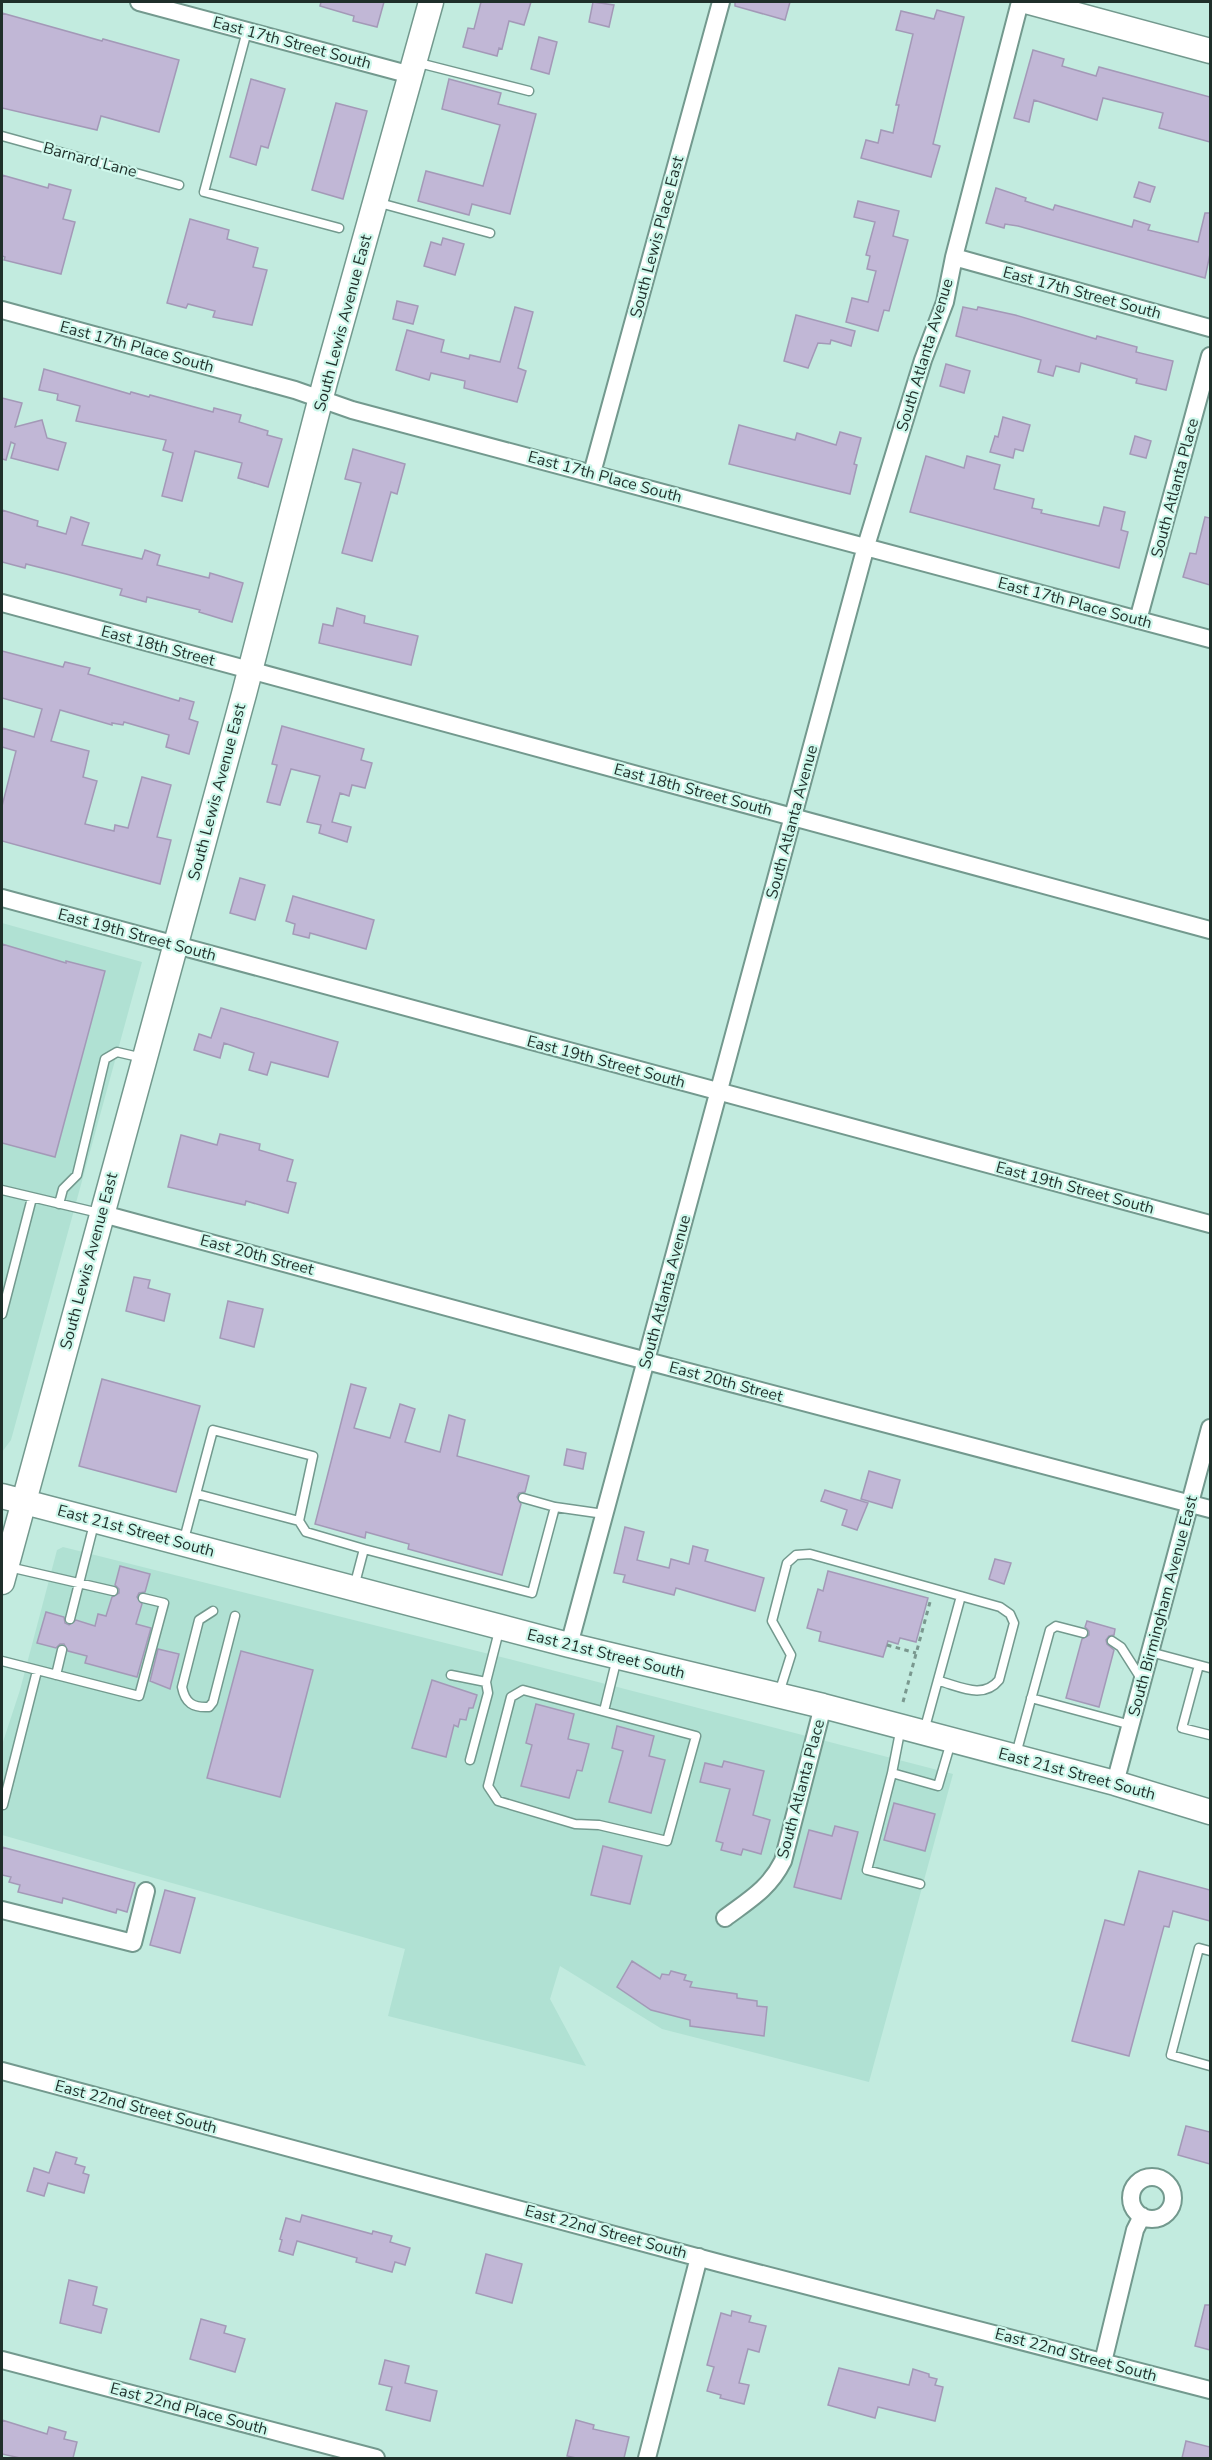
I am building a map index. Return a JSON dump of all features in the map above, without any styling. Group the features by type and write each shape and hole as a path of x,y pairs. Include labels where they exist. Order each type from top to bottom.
{"main road":[{"name":"South Lewis Avenue East","path":"4,1574 12,1499 103,1214 250,671 321,398 431,2"},
{"path":"1029,2 1210,51"},
{"name":"East 21st Street South","path":"12,1499 569,1646 823,1706 1115,1783 1210,1812"}],"street":[{"name":"East 17th Street South","path":"139,2 247,31 413,69"},
{"name":"South Lewis Place East","path":"592,473 721,2"},
{"name":"South Atlanta Avenue","path":"569,1646 866,546 923,360 945,302 954,257 1020,2"},
{"name":"East 17th Street South","path":"954,257 1210,328"},
{"name":"East 17th Place South","path":"2,310 321,398 352,410 1210,639"},
{"name":"South Atlanta Place","path":"1138,620 1210,356"},
{"name":"East 18th Street","path":"2,603 315,688"},
{"name":"East 18th Street South","path":"315,688 1210,930"},
{"name":"East 19th Street South","path":"2,898 1210,1224"},
{"name":"East 20th Street","path":"103,1214 646,1361 1210,1509"},
{"name":"South Birmingham Avenue East","path":"1115,1783 1210,1428"},
{"name":"South Atlanta Place","path":"725,1918 775,1878 823,1706"},
{"path":"2,1910 133,1943 146,1891"},
{"name":"East 22nd Street South","path":"2,2071 699,2257 1210,2390"},
{"path":"1103,2362 1135,2230 1142,2216"},
{"path":"647,2458 699,2257"},
{"name":"East 22nd Place South","path":"2,2360 376,2458"}],"lane":[{"path":"247,31 204,192 339,228"},
{"path":"413,69 529,91"},
{"name":"Barnard Lane","path":"2,136 178,184"},
{"path":"376,202 490,233"},
{"path":"60,1204 63,1189 76,1175 105,1059 117,1052 144,1058"},
{"path":"2,1190 103,1214"},
{"path":"2,1314 32,1198"},
{"path":"183,1544 213,1430 313,1456 298,1521"},
{"path":"197,1494 298,1521 306,1532 532,1593 555,1507"},
{"path":"523,1498 555,1507 604,1514"},
{"path":"70,1619 95,1520"},
{"path":"354,1588 364,1549"},
{"path":"779,1695 791,1655 772,1621 787,1563 796,1555 810,1554 1000,1606 1010,1614 1014,1623 999,1680 993,1687 981,1692 939,1681"},
{"path":"4,1574 78,1583 113,1591"},
{"path":"920,1884 867,1870 892,1773 939,1681 960,1596"},
{"path":"2,1661 139,1696 164,1603 143,1598"},
{"path":"213,1611 199,1620 182,1687 184,1696 190,1704 197,1708 209,1707 213,1702 235,1616"},
{"path":"1015,1757 1050,1630 1056,1626 1083,1633"},
{"path":"470,1760 488,1693 486,1682 501,1627"},
{"path":"1112,1641 1121,1647 1142,1680"},
{"path":"56,1675 62,1650"},
{"path":"1150,1652 1210,1668"},
{"path":"604,1712 617,1657"},
{"path":"1199,1665 1182,1728 1210,1735"},
{"path":"3,1805 37,1671"},
{"path":"451,1674 486,1682"},
{"path":"522,1690 604,1712 696,1736 667,1841 599,1825 575,1824 498,1801 488,1786 511,1697 522,1690"},
{"path":"1031,1698 1131,1725"},
{"path":"892,1773 938,1786 952,1740"},
{"path":"1210,1951 1199,1948 1171,2055 1210,2066"}],"path":[{"path":"903,1702 934,1588"},
{"path":"887,1645 916,1653"}],"shaded area":[{"path":"2,923 142,962 11,1440 2,1452"},
{"path":"63,1547 953,1774 869,2082 662,2029 560,1966 550,1999 586,2066 388,2016 405,1949 2,1835 2,1745 20,1690 57,1550"}],"building":[{"path":"321,2 384,2 377,27 353,21 354,16 320,6"},
{"path":"481,2 531,2 524,25 509,21 502,49 499,48 497,56 463,47 468,28 474,29"},
{"path":"593,2 614,5 609,27 589,22"},
{"path":"735,2 790,2 785,20 735,6"},
{"path":"937,10 964,17 933,144 940,146 931,177 861,158 866,140 878,143 881,130 893,133 899,105 896,105 913,34 896,30 901,11 934,19"},
{"path":"2,13 179,60 159,132 101,116 97,130 2,108"},
{"path":"539,37 557,42 549,74 531,69"},
{"path":"1033,50 1064,59 1062,66 1096,76 1099,67 1210,97 1210,142 1159,128 1163,113 1103,98 1097,120 1034,100 1029,122 1014,118"},
{"path":"251,79 285,89 268,148 261,146 256,165 230,157"},
{"path":"449,79 501,93 498,104 536,114 510,214 472,204 469,215 418,201 426,171 483,186 500,125 442,109"},
{"path":"336,103 367,111 343,199 312,190"},
{"path":"2,175 48,188 49,184 71,190 63,219 75,222 61,274 4,260 5,257 2,256"},
{"path":"1139,182 1155,187 1150,202 1134,197"},
{"path":"996,188 1053,210 1055,205 1132,227 1134,220 1150,225 1148,230 1198,242 1205,213 1210,213 1210,254 1205,278 1018,226 1005,224 1004,228 986,223"},
{"path":"858,201 899,211 893,236 908,240 889,311 884,310 878,331 846,322 852,298 868,302 876,271 867,269 870,256 866,255 875,222 854,217"},
{"path":"190,219 229,230 227,239 258,248 253,267 267,270 252,325 213,317 215,311 188,304 186,308 167,303"},
{"path":"443,238 464,244 455,275 424,266 431,242 441,245"},
{"path":"397,301 418,306 413,324 393,319"},
{"path":"515,307 533,312 518,368 526,371 517,402 464,388 465,381 431,373 429,380 396,370 407,330 444,340 441,352 469,359 470,355 500,362"},
{"path":"963,307 977,310 978,307 1015,315 1096,339 1097,336 1137,347 1136,352 1173,361 1166,390 1136,383 1137,379 1081,363 1079,372 1056,366 1053,376 1038,372 1041,360 956,336"},
{"path":"796,315 855,331 851,346 831,340 830,344 818,343 808,368 784,361"},
{"path":"946,364 970,371 964,393 940,386"},
{"path":"44,369 130,394 131,392 149,397 150,395 213,412 214,408 241,415 239,422 268,431 267,435 282,439 268,487 238,478 242,463 195,451 182,501 162,496 173,453 163,450 166,440 76,421 80,406 57,400 58,394 39,390"},
{"path":"2,398 22,403 15,427 42,420 47,438 66,443 58,470 11,458 15,444 11,442 6,460 2,459"},
{"path":"1003,417 1030,425 1023,451 1015,449 1013,458 990,452 995,436 998,437"},
{"path":"739,425 795,440 797,433 836,445 840,432 861,438 854,464 857,465 850,494 729,464"},
{"path":"1135,436 1151,441 1146,458 1130,454"},
{"path":"353,449 405,464 397,494 391,492 372,561 342,553 361,483 345,479"},
{"path":"926,456 964,468 967,456 1000,465 994,489 1034,499 1032,508 1042,510 1041,513 1099,526 1104,507 1125,512 1121,530 1128,532 1119,568 910,512"},
{"path":"2,510 38,521 37,526 66,534 71,517 89,523 82,545 142,559 145,550 160,555 157,565 209,578 210,573 243,583 232,622 199,612 200,610 147,597 146,602 120,595 122,589 66,574 26,564 25,568 2,562"},
{"path":"1205,517 1210,518 1210,585 1183,577 1190,553 1196,554"},
{"path":"337,608 365,616 364,623 418,636 411,665 319,643 323,624 333,626"},
{"path":"2,651 63,667 65,662 90,668 88,674 179,701 180,698 194,702 189,719 198,722 189,754 166,747 169,735 124,722 123,725 112,723 112,725 60,710 51,741 89,751 83,777 97,781 85,824 114,831 115,825 128,828 142,777 171,785 157,837 171,840 160,884 2,841 2,806 16,751 2,747 2,728 34,737 42,709 2,698"},
{"path":"282,726 364,749 361,760 372,763 365,788 352,785 349,796 340,793 332,822 351,827 347,842 319,833 321,825 307,822 320,776 291,769 280,805 267,802 277,765 272,764"},
{"path":"240,878 265,885 255,920 230,913"},
{"path":"293,896 374,920 366,949 310,933 309,938 293,934 295,924 286,921"},
{"path":"2,944 66,963 66,961 105,971 55,1157 2,1143"},
{"path":"221,1008 338,1042 328,1077 271,1062 267,1075 249,1070 254,1053 224,1043 220,1058 194,1050 199,1034 211,1038"},
{"path":"220,1134 260,1144 259,1150 293,1160 287,1181 296,1183 288,1213 246,1201 245,1205 168,1187 181,1135 217,1145"},
{"path":"134,1277 150,1280 148,1288 170,1294 164,1321 126,1311"},
{"path":"228,1301 263,1309 254,1347 220,1338"},
{"path":"102,1379 200,1406 176,1492 79,1466"},
{"path":"351,1384 366,1388 354,1428 390,1438 400,1404 415,1409 405,1442 440,1452 449,1415 465,1420 457,1456 529,1476 525,1492 519,1493 517,1497 521,1504 502,1575 408,1549 409,1544 366,1532 365,1538 315,1524"},
{"path":"567,1449 586,1453 583,1469 564,1465"},
{"path":"869,1471 900,1480 892,1508 861,1499"},
{"path":"825,1490 868,1503 857,1530 842,1525 847,1510 821,1501"},
{"path":"625,1527 644,1532 637,1560 669,1568 671,1559 689,1564 693,1546 708,1550 705,1561 764,1578 755,1611 676,1588 674,1595 623,1582 625,1575 614,1573"},
{"path":"995,1559 1011,1563 1004,1584 989,1579"},
{"path":"120,1566 150,1574 145,1592 139,1593 137,1597 142,1604 136,1624 151,1628 137,1677 85,1663 87,1656 68,1651 64,1644 56,1648 37,1643 46,1612 64,1617 65,1623 69,1625 76,1620 95,1626 98,1614 106,1616 112,1597 119,1593 115,1585"},
{"path":"828,1571 928,1598 916,1642 900,1638 898,1644 888,1641 883,1657 819,1641 821,1632 807,1628 818,1589 823,1591"},
{"path":"1087,1621 1115,1629 1114,1635 1109,1636 1106,1640 1114,1650 1099,1707 1066,1698 1082,1639 1089,1635 1085,1627"},
{"path":"158,1649 179,1654 170,1689 150,1681"},
{"path":"241,1651 313,1670 280,1797 207,1778"},
{"path":"432,1680 477,1695 473,1708 469,1708 466,1720 460,1719 458,1727 454,1725 446,1757 412,1748"},
{"path":"536,1704 574,1714 568,1739 589,1744 582,1771 577,1770 569,1798 521,1786 532,1745 526,1743"},
{"path":"617,1726 654,1736 649,1756 665,1760 651,1813 609,1802 623,1751 612,1748"},
{"path":"724,1761 764,1771 753,1815 770,1820 761,1854 743,1849 741,1855 721,1850 723,1843 716,1841 730,1789 700,1782 705,1763 722,1767"},
{"path":"894,1803 935,1814 925,1851 884,1840"},
{"path":"835,1826 858,1832 841,1899 794,1887 809,1830 832,1836"},
{"path":"603,1846 642,1856 630,1904 591,1895"},
{"path":"2,1847 135,1883 127,1912 117,1909 116,1913 63,1898 62,1903 18,1892 20,1885 9,1882 11,1877 2,1875"},
{"path":"1139,1871 1210,1890 1210,1921 1173,1911 1169,1927 1164,1926 1129,2056 1072,2041 1105,1920 1124,1925"},
{"path":"165,1890 195,1898 180,1953 150,1945"},
{"path":"632,1961 660,1979 662,1974 669,1975 671,1971 686,1975 684,1980 692,1982 690,1987 737,1994 737,1998 757,2001 757,2006 767,2007 764,2036 690,2026 690,2020 651,2010 617,1987"},
{"path":"1186,2126 1210,2132 1210,2164 1178,2155"},
{"path":"56,2152 77,2158 75,2164 85,2167 83,2173 89,2175 84,2193 48,2183 44,2196 27,2191 34,2168 49,2173"},
{"path":"302,2215 372,2234 373,2231 392,2236 390,2242 410,2248 405,2265 395,2262 392,2272 356,2262 357,2258 297,2241 293,2255 279,2251 286,2218 300,2222"},
{"path":"486,2254 522,2264 512,2303 476,2293"},
{"path":"69,2280 97,2287 93,2305 107,2309 101,2333 60,2323"},
{"path":"1205,2305 1210,2305 1210,2350 1195,2346"},
{"path":"732,2311 751,2316 749,2322 766,2326 759,2352 748,2349 739,2383 749,2385 744,2404 720,2398 721,2395 707,2391 714,2367 707,2365 721,2313 731,2316"},
{"path":"201,2319 226,2326 224,2333 245,2339 235,2372 190,2359"},
{"path":"385,2360 409,2366 405,2383 437,2391 430,2421 386,2410 392,2387 379,2384"},
{"path":"839,2368 909,2385 913,2369 929,2374 929,2377 937,2379 935,2385 943,2387 935,2421 878,2407 875,2418 828,2405"},
{"path":"2,2420 47,2434 49,2427 66,2432 64,2439 77,2442 73,2458 20,2458 2,2454"},
{"path":"576,2420 594,2425 593,2429 629,2437 624,2458 567,2456"},
{"path":"1186,2441 1210,2447 1210,2458 1182,2458"}]}
